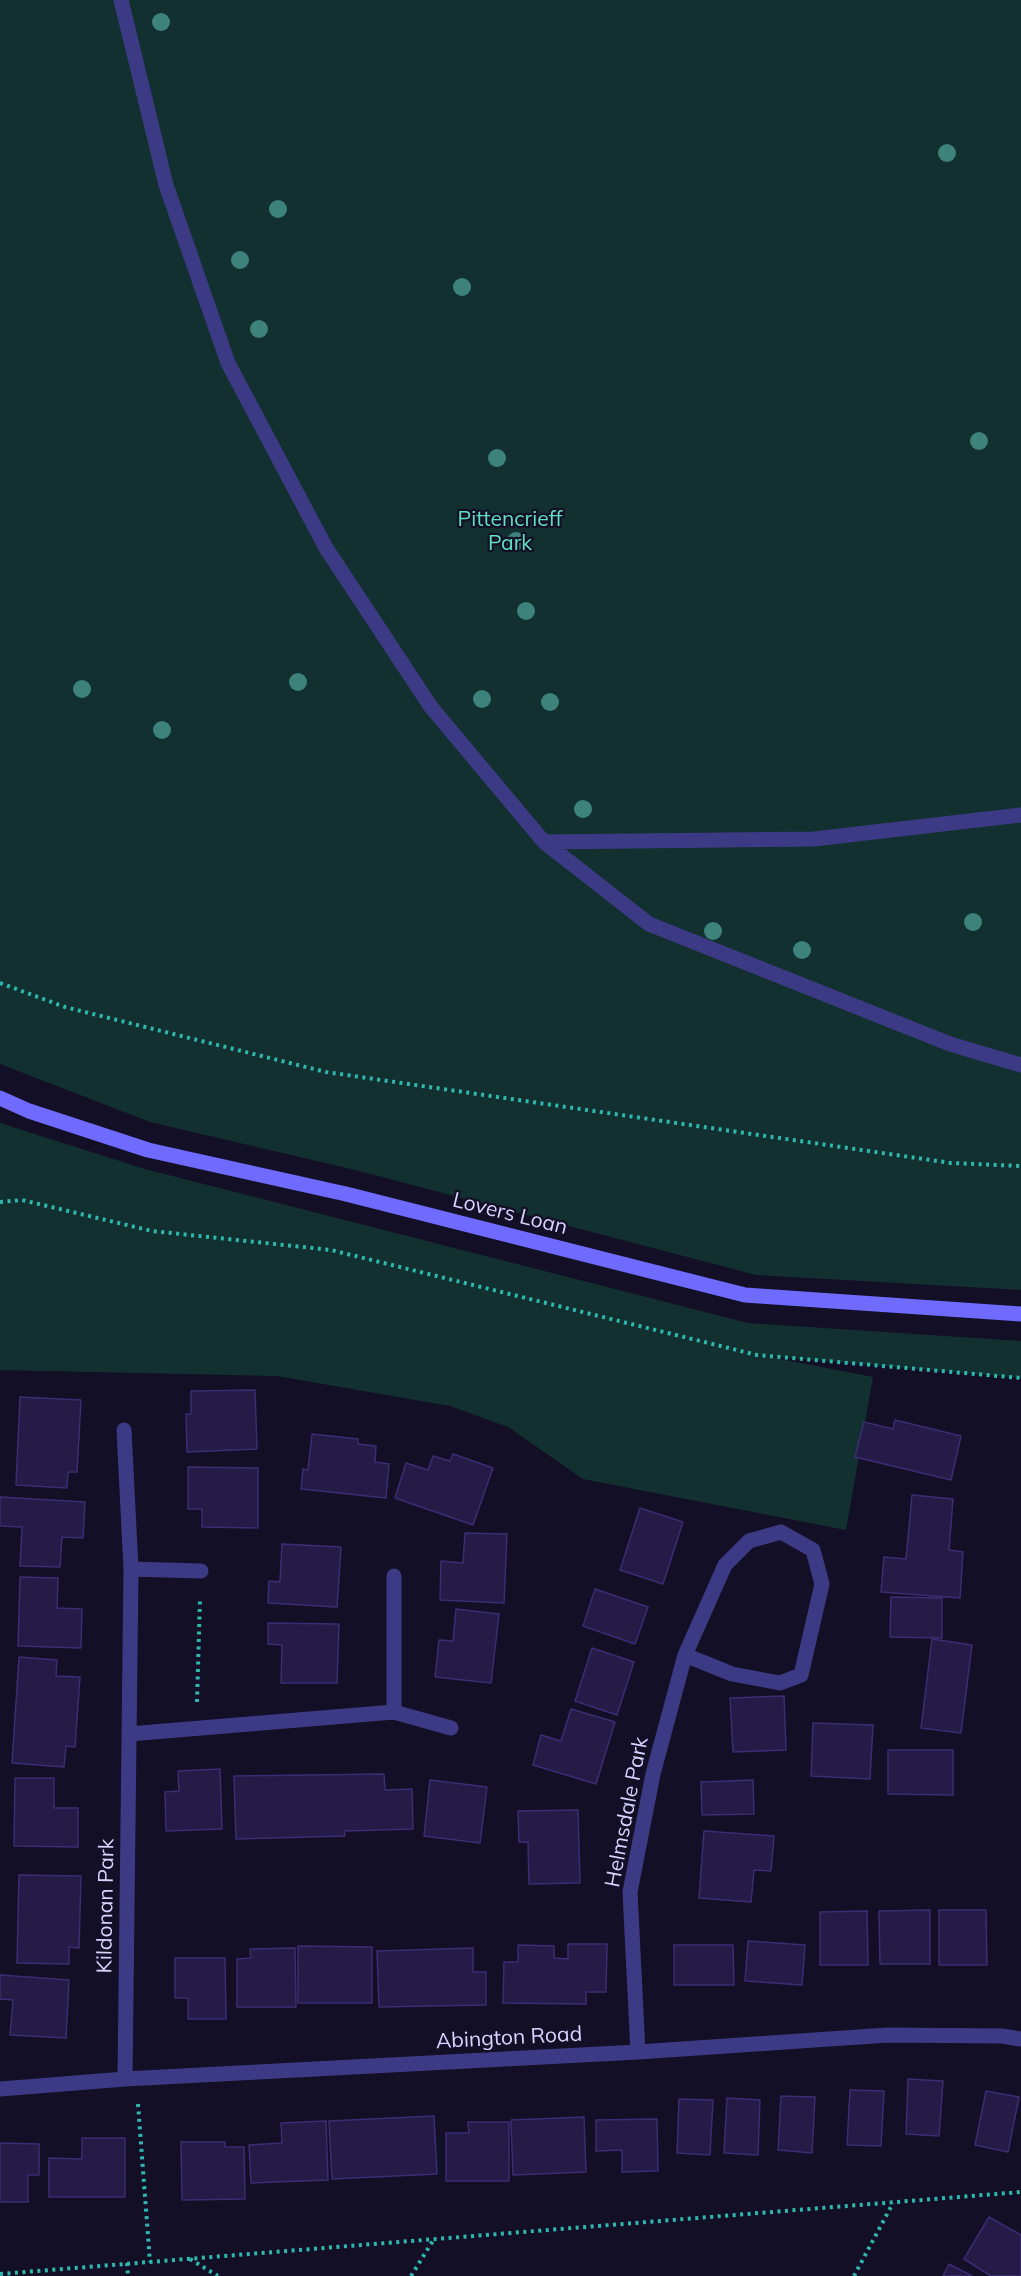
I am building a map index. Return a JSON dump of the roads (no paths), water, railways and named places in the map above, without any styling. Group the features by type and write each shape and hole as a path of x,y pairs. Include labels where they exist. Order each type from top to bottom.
{"street":[{"path":"121,0 166,185 228,363 326,548 431,707 544,842 650,924 950,1044 1021,1065"},
{"path":"544,842 814,839 1021,815"},
{"name":"Lovers Loan","path":"0,1098 29,1111 148,1150 345,1194 745,1295 1021,1314"},
{"name":"Kildonan Park","path":"124,1430 130,1569 130,2079"},
{"name":"Helmsdale Park","path":"638,2052 630,1892 653,1774 685,1655 725,1565 749,1541 781,1532 813,1550 822,1584 801,1675 780,1683 732,1674 685,1655"},
{"path":"130,1569 201,1571"},
{"path":"394,1576 394,1712"},
{"path":"129,1734 394,1712 451,1728"},
{"name":"Abington Road","path":"0,2089 130,2079 638,2052 888,2035 1002,2036 1021,2039"}],"park label":[{"name":"Pittencrieff Park","path":"510,532"}]}
